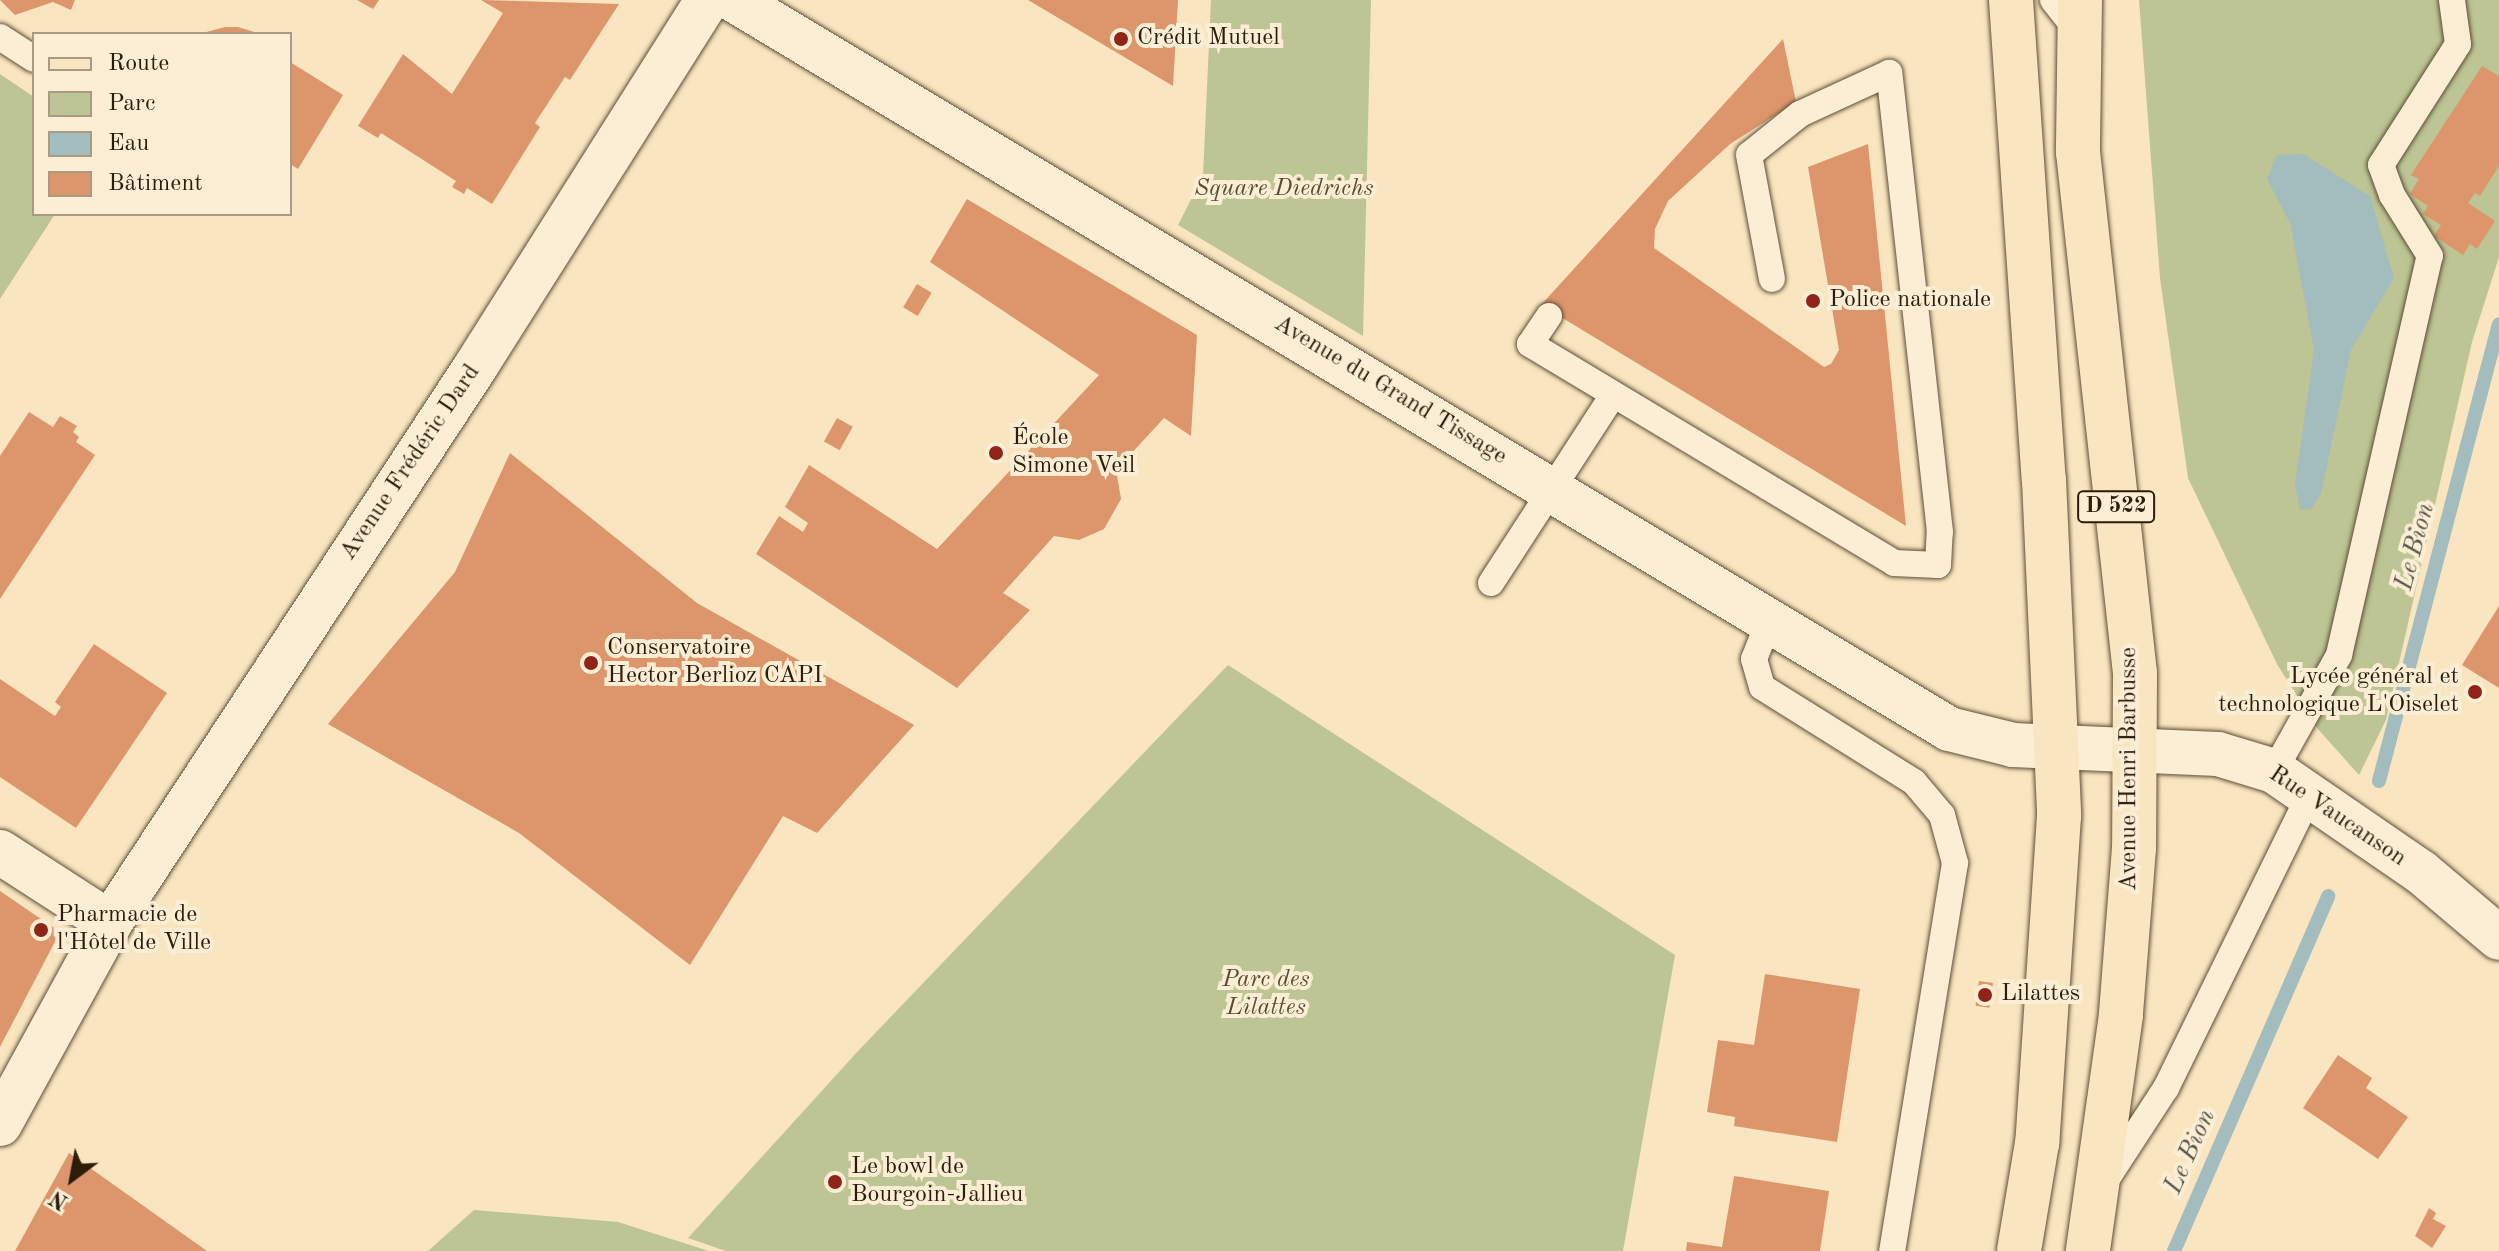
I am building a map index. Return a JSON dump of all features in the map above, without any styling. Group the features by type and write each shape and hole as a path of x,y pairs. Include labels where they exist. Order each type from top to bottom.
{"main road":[{"name":"D 522","path":"2011,0 2059,816 2037,1143 2019,1251"},
{"name":"Avenue Henri Barbusse","path":"2071,11 2078,152 2135,673 2132,746 2134,848 2116,1070 2088,1251"}],"street":[{"name":"Avenue Frédéric Dard","path":"0,1124 110,923 476,366 707,0"},
{"name":"Avenue du Grand Tissage","path":"734,0 1949,729 1979,741 2057,747"},
{"name":"Rue Vaucanson","path":"2057,747 2132,746 2218,754 2274,771 2421,872 2499,938"},
{"path":"0,852 110,923"}],"lane":[{"path":"2274,771 2339,655 2346,625 2430,256 2392,195 2381,165 2458,44 2452,0"},
{"path":"0,37 32,58"},
{"path":"1549,316 1530,344 1894,563 1938,565 1940,532 1889,73 1800,114 1749,155 1772,279"},
{"path":"1491,583 1613,395"},
{"path":"1769,621 1754,659 1762,687 1914,782 1942,815 1955,863 1892,1251"},
{"path":"2097,1193 2166,1088 2310,794"}],"green space":[{"name":"Square Diedrichs","path":"1211,0 1371,0 1363,336 1178,225 1203,176"},
{"path":"2139,0 2499,0 2499,257 2472,342 2386,720 2359,775 2318,729 2277,664 2188,478 2160,278"},
{"path":"0,74 32,96 32,216 54,216 0,299"},
{"name":"Parc des Lilattes","path":"1228,665 1675,955 1623,1251 726,1251 688,1238 859,1050"},
{"path":"474,1210 618,1222 709,1251 428,1251"}],"water":[{"path":"2303,154 2370,196 2394,278 2351,350 2321,494 2311,509 2300,510 2295,484 2314,350 2290,223 2267,179 2277,155"}],"building":[{"path":"0,0 75,0 71,10 53,2 15,15"},
{"path":"357,0 379,0 373,9"},
{"path":"481,0 619,4 570,80 565,77 535,123 540,127 492,204 467,188 464,194 452,187 456,181 381,133 378,138 358,126 403,54 452,94 503,13"},
{"path":"1028,0 1178,0 1173,86"},
{"path":"238,27 254,32 206,32"},
{"path":"1783,39 1796,102 1730,144 1668,201 1655,229 1654,248 1824,367 1831,364 1839,350 1808,167 1868,144 1906,526 1541,305"},
{"path":"292,63 343,95 298,169 292,165"},
{"path":"2482,66 2499,76 2499,166 2480,196 2475,193 2468,203 2495,221 2477,249 2470,244 2463,255 2434,236 2441,225 2423,214 2428,206 2410,194 2419,179 2411,175"},
{"path":"967,199 1197,335 1191,436 1164,418 1116,470 1121,499 1104,529 1079,540 1054,536 1003,593 1030,610 957,688 756,554 779,516 803,532 808,523 785,507 809,465 937,549 1099,375 930,262"},
{"path":"917,284 932,293 918,316 903,307"},
{"path":"29,412 53,427 60,416 77,426 73,432 79,437 76,442 95,455 0,599 0,456"},
{"path":"837,418 853,427 840,450 824,442"},
{"name":"Conservatoire Hector Berlioz CAPI","path":"510,453 697,603 914,725 817,833 783,816 690,965 519,833 328,724 455,572"},
{"path":"2499,606 2499,688 2462,665"},
{"path":"94,644 167,693 76,828 0,777 0,679 55,716 61,707 55,702"},
{"path":"0,891 60,932 0,1047"},
{"path":"1765,974 1860,989 1837,1142 1734,1126 1735,1117 1707,1112 1718,1040 1754,1045"},
{"name":"Lilattes","path":"1979,981 1993,983 1989,1008 1976,1006"},
{"path":"2338,1055 2372,1078 2366,1088 2408,1117 2378,1159 2303,1108"},
{"path":"69,1153 207,1251 15,1251"},
{"path":"1734,1176 1829,1191 1820,1251 1686,1251 1687,1242 1722,1247"},
{"path":"2429,1208 2436,1213 2433,1219 2446,1226 2432,1248 2415,1236"}],"waterway":[{"name":"Le Bion","path":"2379,781 2499,325"},
{"name":"Le Bion","path":"2174,1251 2328,896"}],"place":[{"name":"Crédit Mutuel","path":"1121,39"},
{"name":"Police nationale","path":"1813,301"},
{"name":"École Simone Veil","path":"996,453"},
{"name":"Conservatoire Hector Berlioz CAPI","path":"591,663"},
{"name":"Lycée général et technologique L'Oiselet","path":"2475,692"},
{"name":"Pharmacie de l'Hôtel de Ville","path":"41,930"},
{"name":"Lilattes","path":"1985,995"},
{"name":"Le bowl de Bourgoin-Jallieu","path":"835,1182"}]}
